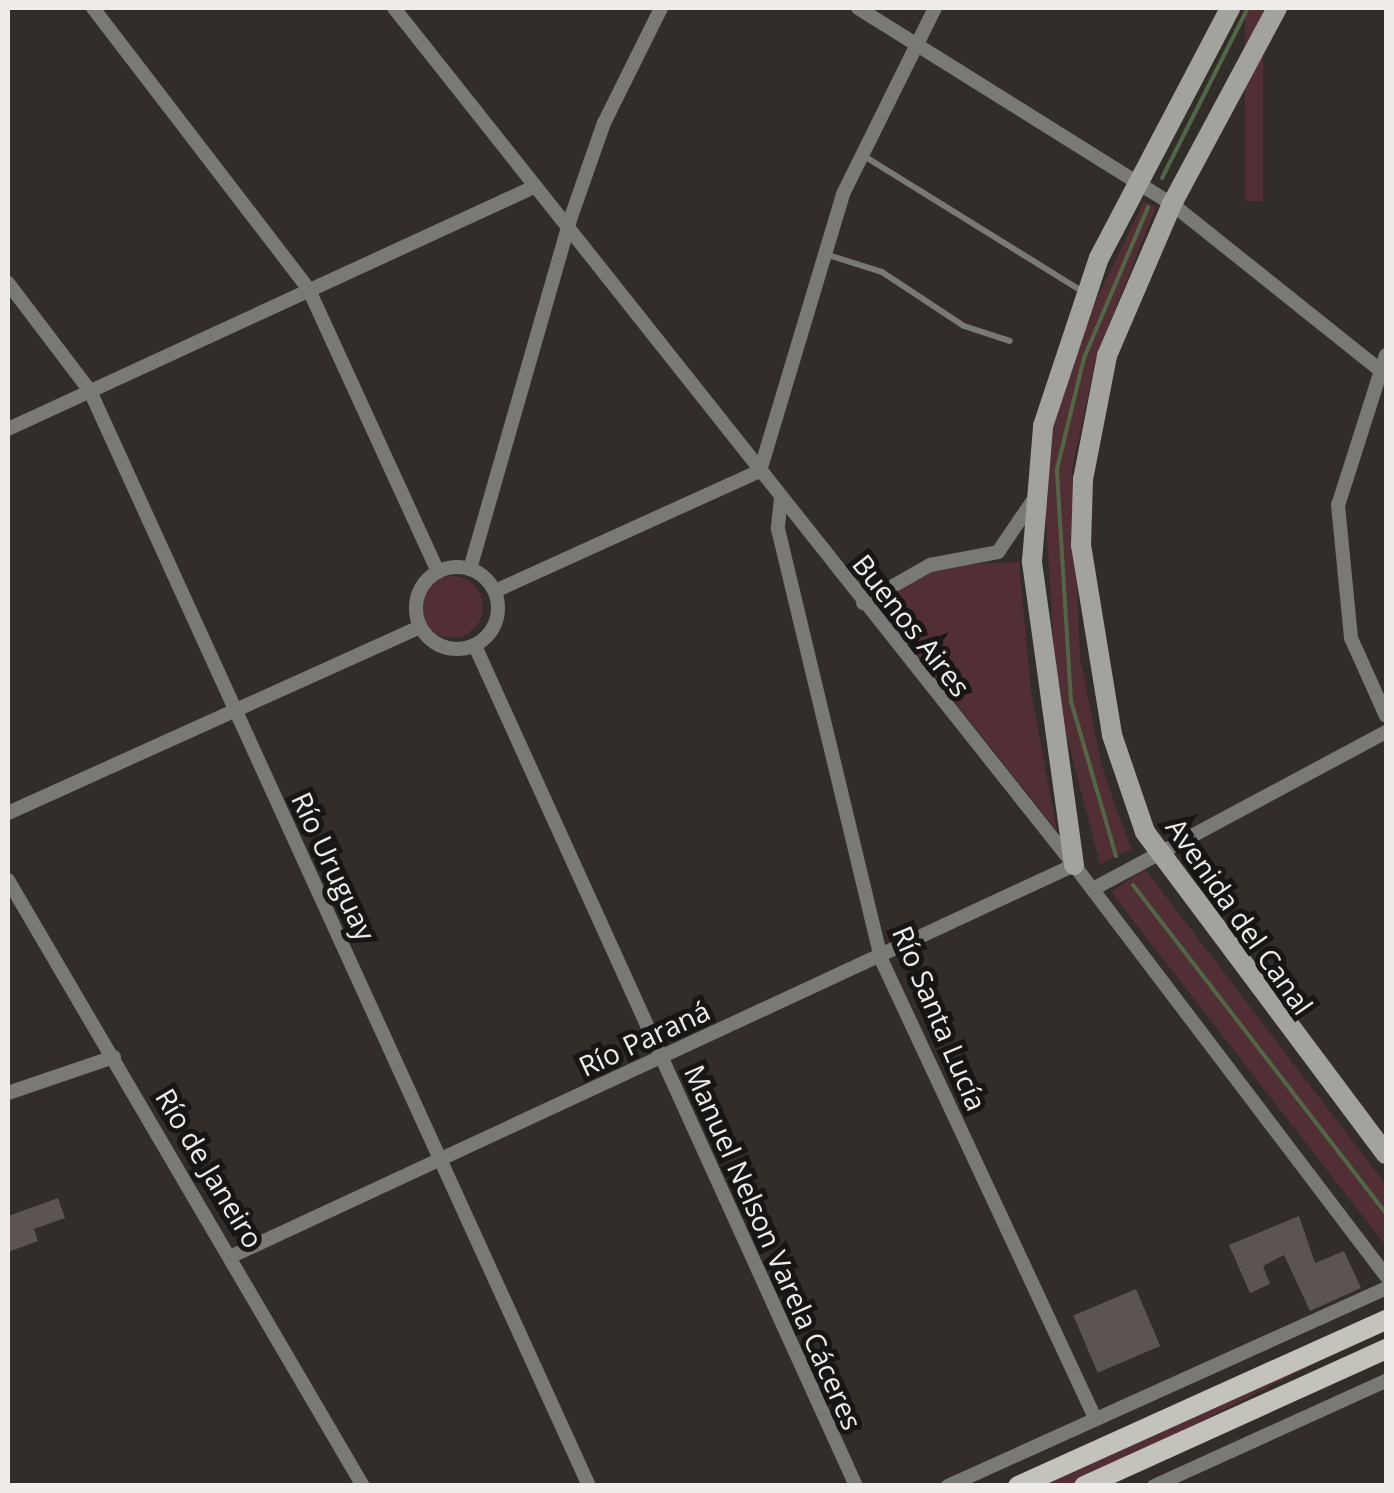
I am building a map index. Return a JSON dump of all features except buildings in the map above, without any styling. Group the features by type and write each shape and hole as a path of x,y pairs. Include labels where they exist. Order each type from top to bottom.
{"main road":[{"path":"1018,1486 1386,1320"},
{"path":"1084,1486 1386,1349"}],"street":[{"path":"93,8 310,290 438,572"},
{"name":"Buenos Aires","path":"394,8 1093,889 1386,1276"},
{"path":"470,569 604,123 661,8"},
{"path":"858,8 1172,204 1384,366 1346,470 1339,559 1351,638 1386,716"},
{"path":"495,592 760,471 822,253 861,154 936,8"},
{"path":"1074,865 1040,660 1032,502 1046,412 1084,292 1230,8"},
{"name":"Avenida del Canal","path":"1277,8 1172,204 1108,356 1082,479 1081,545 1094,653 1121,772 1155,851 1386,1154"},
{"path":"8,428 534,187"},
{"name":"Río Uruguay","path":"8,283 90,391 589,1486"},
{"name":"Río Santa Lucía","path":"781,498 778,529 881,959 1095,1418"},
{"path":"862,602 930,565 998,552 1032,502"},
{"path":"470,569 495,592 493,628 474,646 438,645 420,627 420,590 438,572 470,569"},
{"path":"8,813 420,627"},
{"name":"Manuel Nelson Varela Cáceres","path":"474,646 856,1486"},
{"path":"1093,889 1155,851 1386,732"},
{"name":"Río Paraná","path":"234,1255 881,959 1074,865"},
{"name":"Río de Janeiro","path":"8,880 234,1255 363,1486"},
{"path":"8,1093 114,1057"},
{"path":"948,1486 1095,1418 1298,1334 1386,1288"},
{"path":"1288,1364 1298,1334"},
{"path":"1154,1486 1386,1381"}],"lane":[{"path":"861,154 1084,292"},
{"path":"822,253 882,272 964,326 1010,341"}],"shaded area":[{"path":"1245,8 1263,8 1263,201 1245,201"},
{"path":"1144,201 1156,207 1096,358 1072,470 1080,658 1102,767 1131,849 1100,864 1057,699 1043,473 1072,350"},
{"path":"1019,562 1031,691 1057,831 875,601 937,565"},
{"path":"452,576 474,585 483,607 474,629 452,638 430,629 421,607 430,585"},
{"path":"1145,869 1386,1185 1386,1246 1111,892"},
{"path":"1381,1330 1115,1465 1070,1485 1041,1486"}],"waterway":[{"path":"1162,178 1248,8"},
{"path":"1116,856 1071,701 1057,469 1084,358 1148,207"},
{"path":"1133,885 1386,1213"}]}
